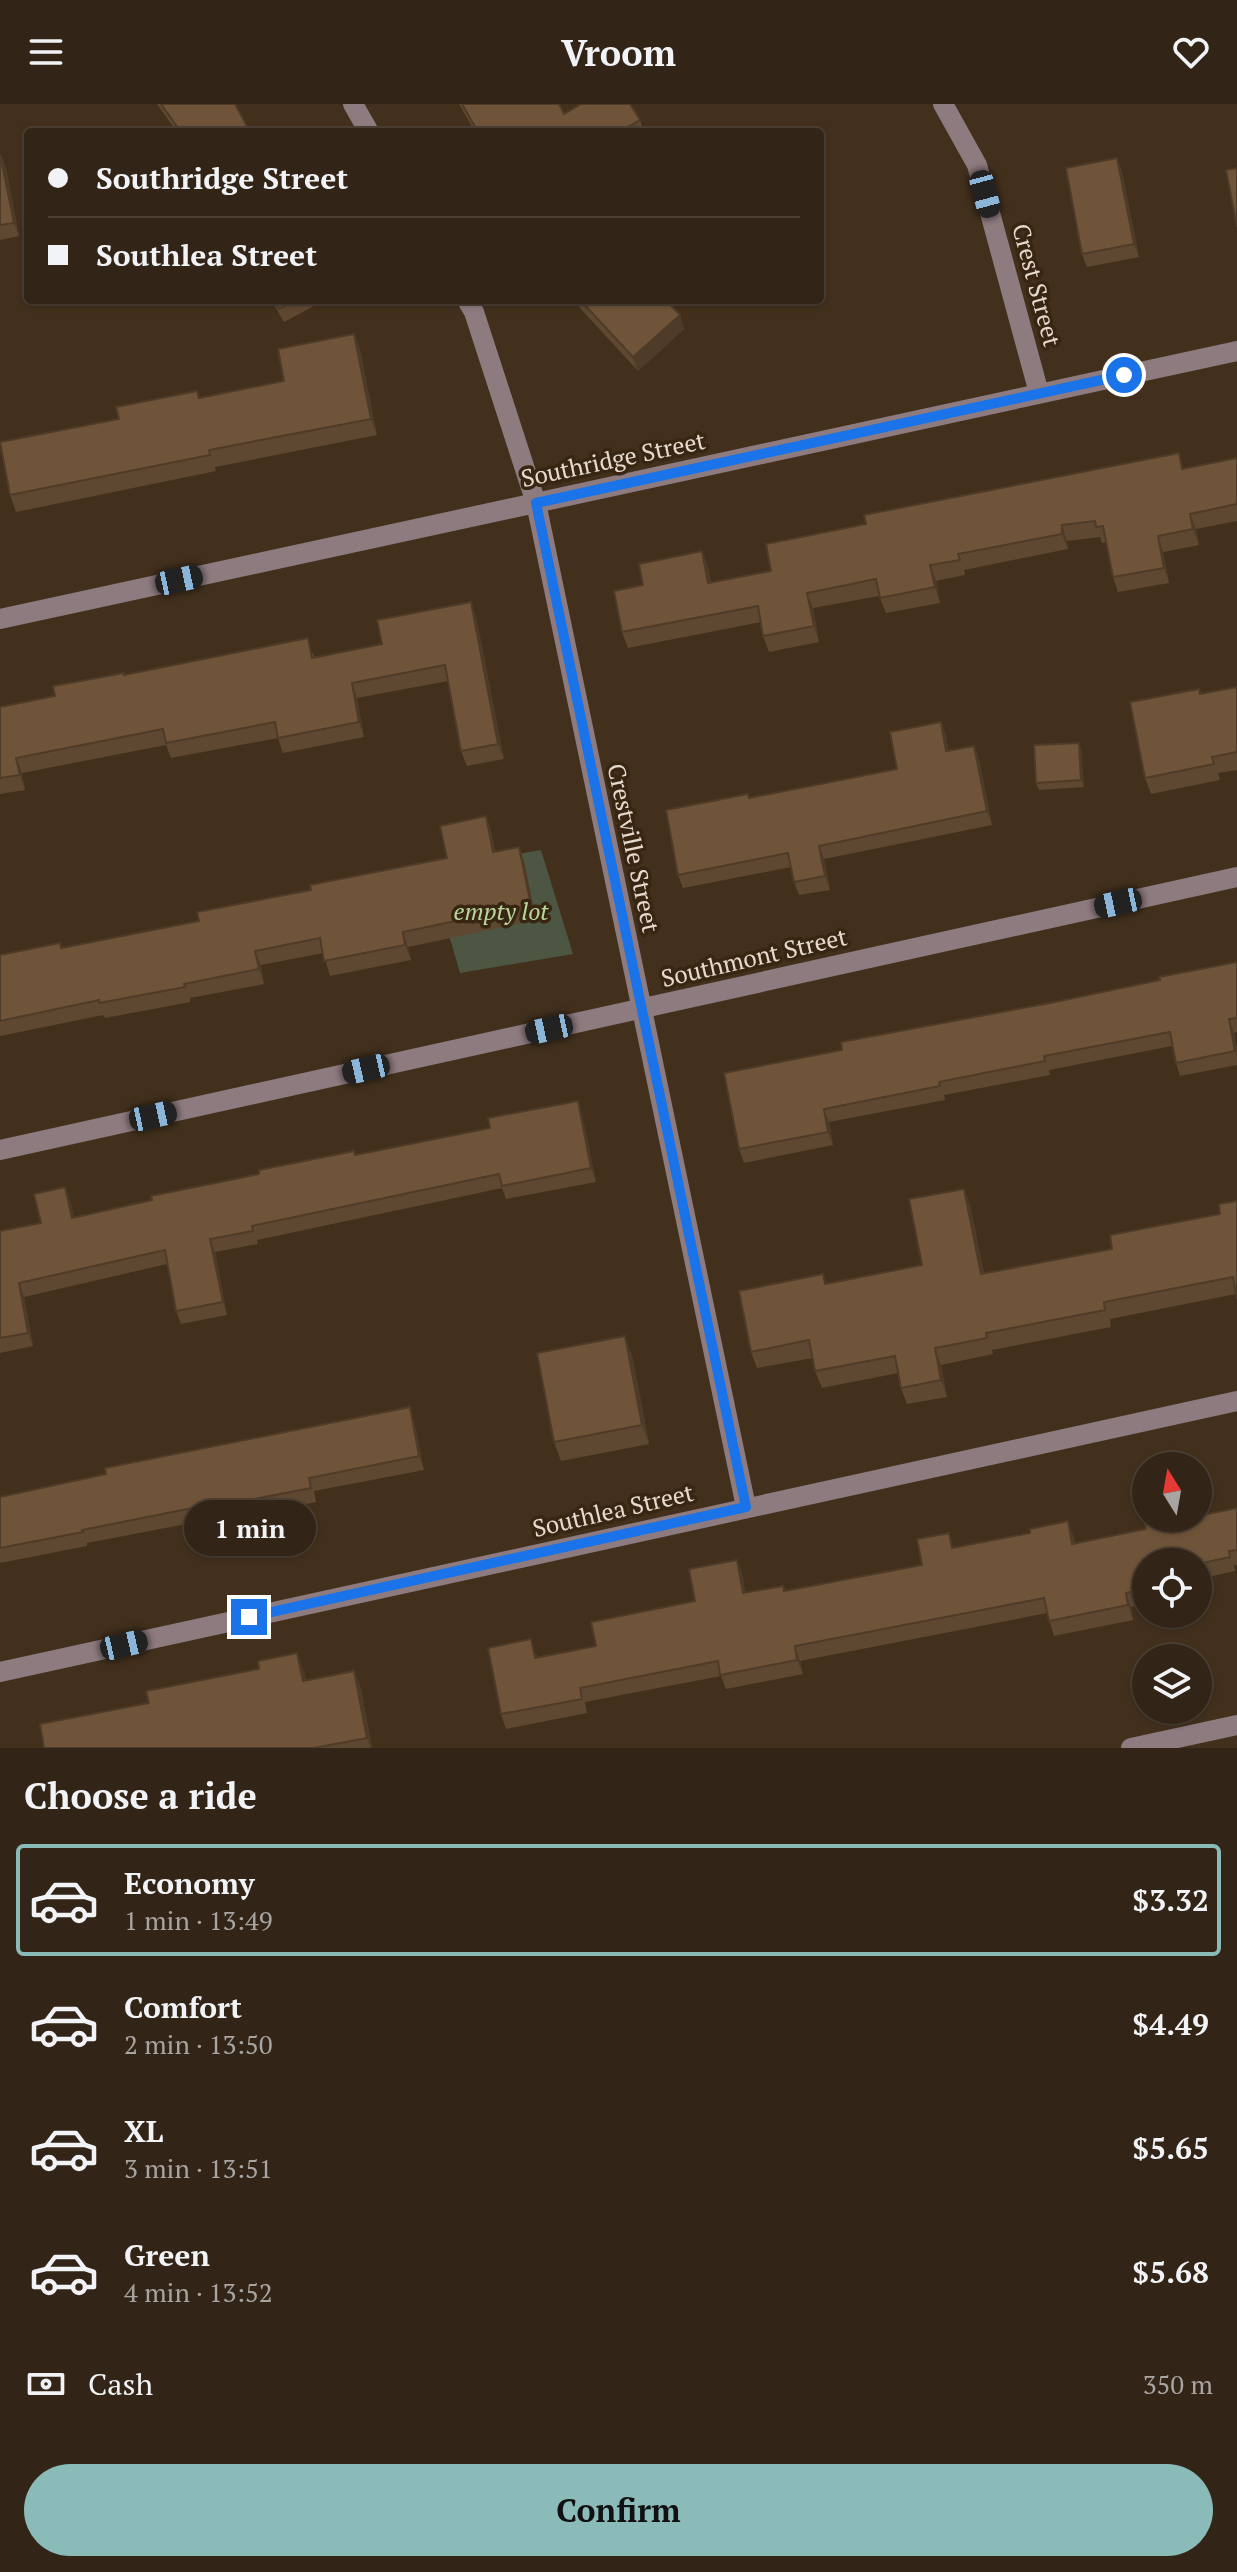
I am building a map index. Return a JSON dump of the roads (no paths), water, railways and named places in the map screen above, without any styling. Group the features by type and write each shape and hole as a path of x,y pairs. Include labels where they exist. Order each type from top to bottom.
{"street":[{"path":"353,104 367,128"},
{"name":"Crest Street","path":"943,104 977,165 1039,393"},
{"name":"Crestville Street","path":"469,304 536,503 746,1507"},
{"name":"Southridge Street","path":"0,619 1237,351"},
{"name":"Southmont Street","path":"0,1150 1237,877"},
{"name":"Southlea Street","path":"0,1672 1237,1401"},
{"path":"1131,1748 1215,1739 1237,1725"}],"park label":[{"name":"empty lot","path":"501,911"}]}
